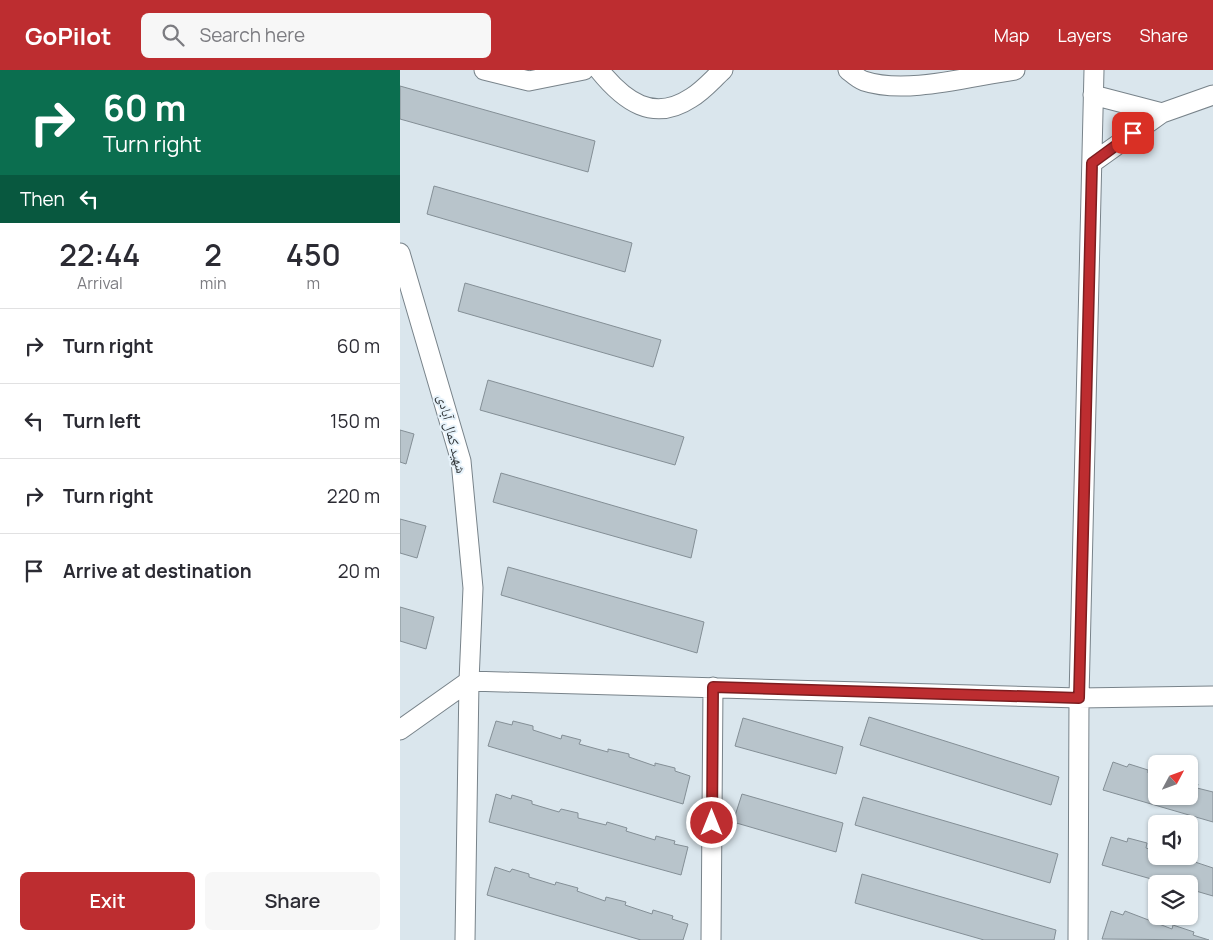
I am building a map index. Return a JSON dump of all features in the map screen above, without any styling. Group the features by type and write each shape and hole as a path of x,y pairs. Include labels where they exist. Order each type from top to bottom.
{"street":[{"path":"484,70 529,80 584,70"},
{"path":"599,70 611,85 641,107 663,111 691,98 723,70"},
{"path":"848,70 862,80 884,86 914,86 1014,70"},
{"path":"1078,940 1079,698 1094,70"},
{"path":"1094,95 1162,112"},
{"path":"1092,163 1162,112 1213,95"},
{"name":"شهید کمال آبادی","path":"400,253 461,461 473,588 469,681 465,940"},
{"path":"400,730 469,681 1079,698 1213,696"},
{"path":"711,940 713,687"}],"building":[{"path":"400,86 595,141 588,172 400,119"},
{"path":"434,186 632,243 625,272 427,214"},
{"path":"465,283 661,340 653,367 458,311"},
{"path":"488,380 684,437 675,465 480,410"},
{"path":"400,430 414,434 406,464 400,462"},
{"path":"501,473 697,530 691,558 493,502"},
{"path":"400,519 426,526 417,558 400,553"},
{"path":"508,567 704,622 697,653 501,595"},
{"path":"400,607 434,617 426,649 400,641"},
{"path":"869,717 1059,777 1051,805 860,745"},
{"path":"743,718 843,747 836,774 735,746"},
{"path":"496,721 512,725 513,721 533,726 533,730 561,739 562,735 581,740 579,744 608,752 608,749 629,754 629,757 655,766 655,763 675,768 675,771 690,776 683,804 488,746"},
{"path":"1113,762 1127,767 1129,764 1148,770 1148,803 1103,790"},
{"path":"1198,788 1213,792 1213,822 1198,818 1198,815 1189,815 1155,805 1198,805"},
{"path":"496,794 511,799 512,795 532,801 532,804 559,812 561,809 578,813 578,818 606,825 607,822 627,828 626,831 655,840 656,836 675,841 674,844 688,847 681,875 489,822"},
{"path":"742,794 843,823 836,852 733,822"},
{"path":"863,797 1058,854 1050,883 855,825"},
{"path":"1111,837 1127,842 1128,838 1147,843 1148,865 1198,865 1198,863 1213,868 1213,896 1198,892 1198,875 1148,875 1148,878 1102,865"},
{"path":"495,867 510,872 512,869 529,874 529,877 555,885 556,882 578,888 577,891 605,901 606,897 626,902 625,905 652,914 653,910 673,916 672,919 688,924 683,940 641,940 487,895"},
{"path":"862,874 1056,930 1054,940 984,940 855,903"},
{"path":"1111,911 1123,915 1125,911 1148,920 1148,925 1162,925 1172,929 1173,925 1194,932 1193,935 1209,940 1102,939"}],"route":[{"path":"712,823 713,687 1079,698 1092,163 1133,133"}]}
